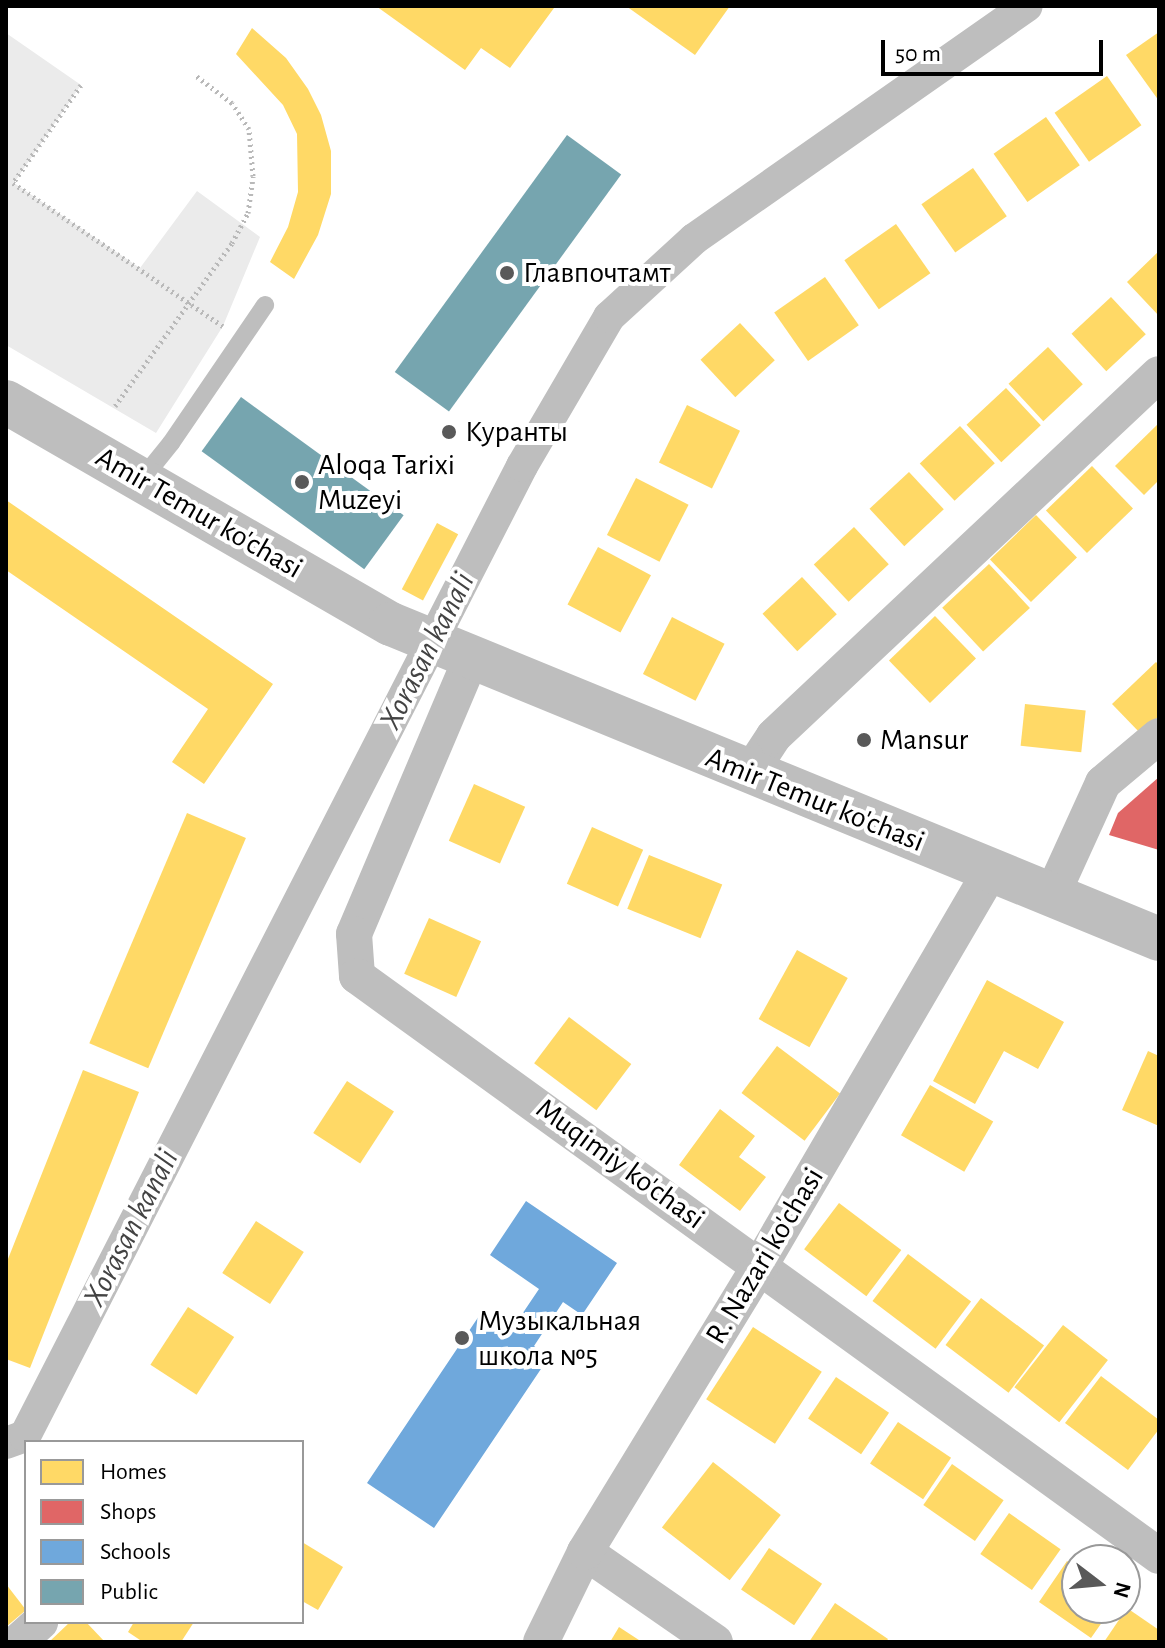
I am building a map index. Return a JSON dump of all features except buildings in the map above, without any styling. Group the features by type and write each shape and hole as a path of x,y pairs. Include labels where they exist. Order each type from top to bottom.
{"main road":[{"name":"Amir Temur ko'chasi","path":"6,402 391,624 749,774 1159,939"}],"street":[{"path":"749,774 774,736 1159,374"},
{"name":"Muqimiy ko'chasi","path":"472,656 354,934 357,976 761,1264 1159,1556"},
{"path":"1052,895 1103,783 1159,736"},
{"name":"R. Nazari ko'chasi","path":"541,1642 585,1552 761,1264 991,871"},
{"path":"585,1552 715,1642"},
{"path":"18,1642 38,1624"}],"lane":[{"path":"142,479 171,443 265,305"}],"path":[{"path":"115,406 232,243 248,213 253,176 249,129 232,103 195,75"},
{"path":"81,85 13,183 223,326"}],"shaded area":[{"path":"6,33 81,85 14,183 140,268 197,191 260,237 223,326 156,433 6,345"}],"waterway":[{"name":"Xorasan kanali","path":"6,1443 25,1436 522,466 609,317 694,239 1027,6"}],"place":[{"name":"Главпочтамт","path":"507,273"},
{"name":"Куранты","path":"449,432"},
{"name":"Aloqa Tarixi Muzeyi","path":"302,482"},
{"name":"Mansur","path":"864,740"},
{"name":"Музыкальная школа №5","path":"462,1338"}]}
